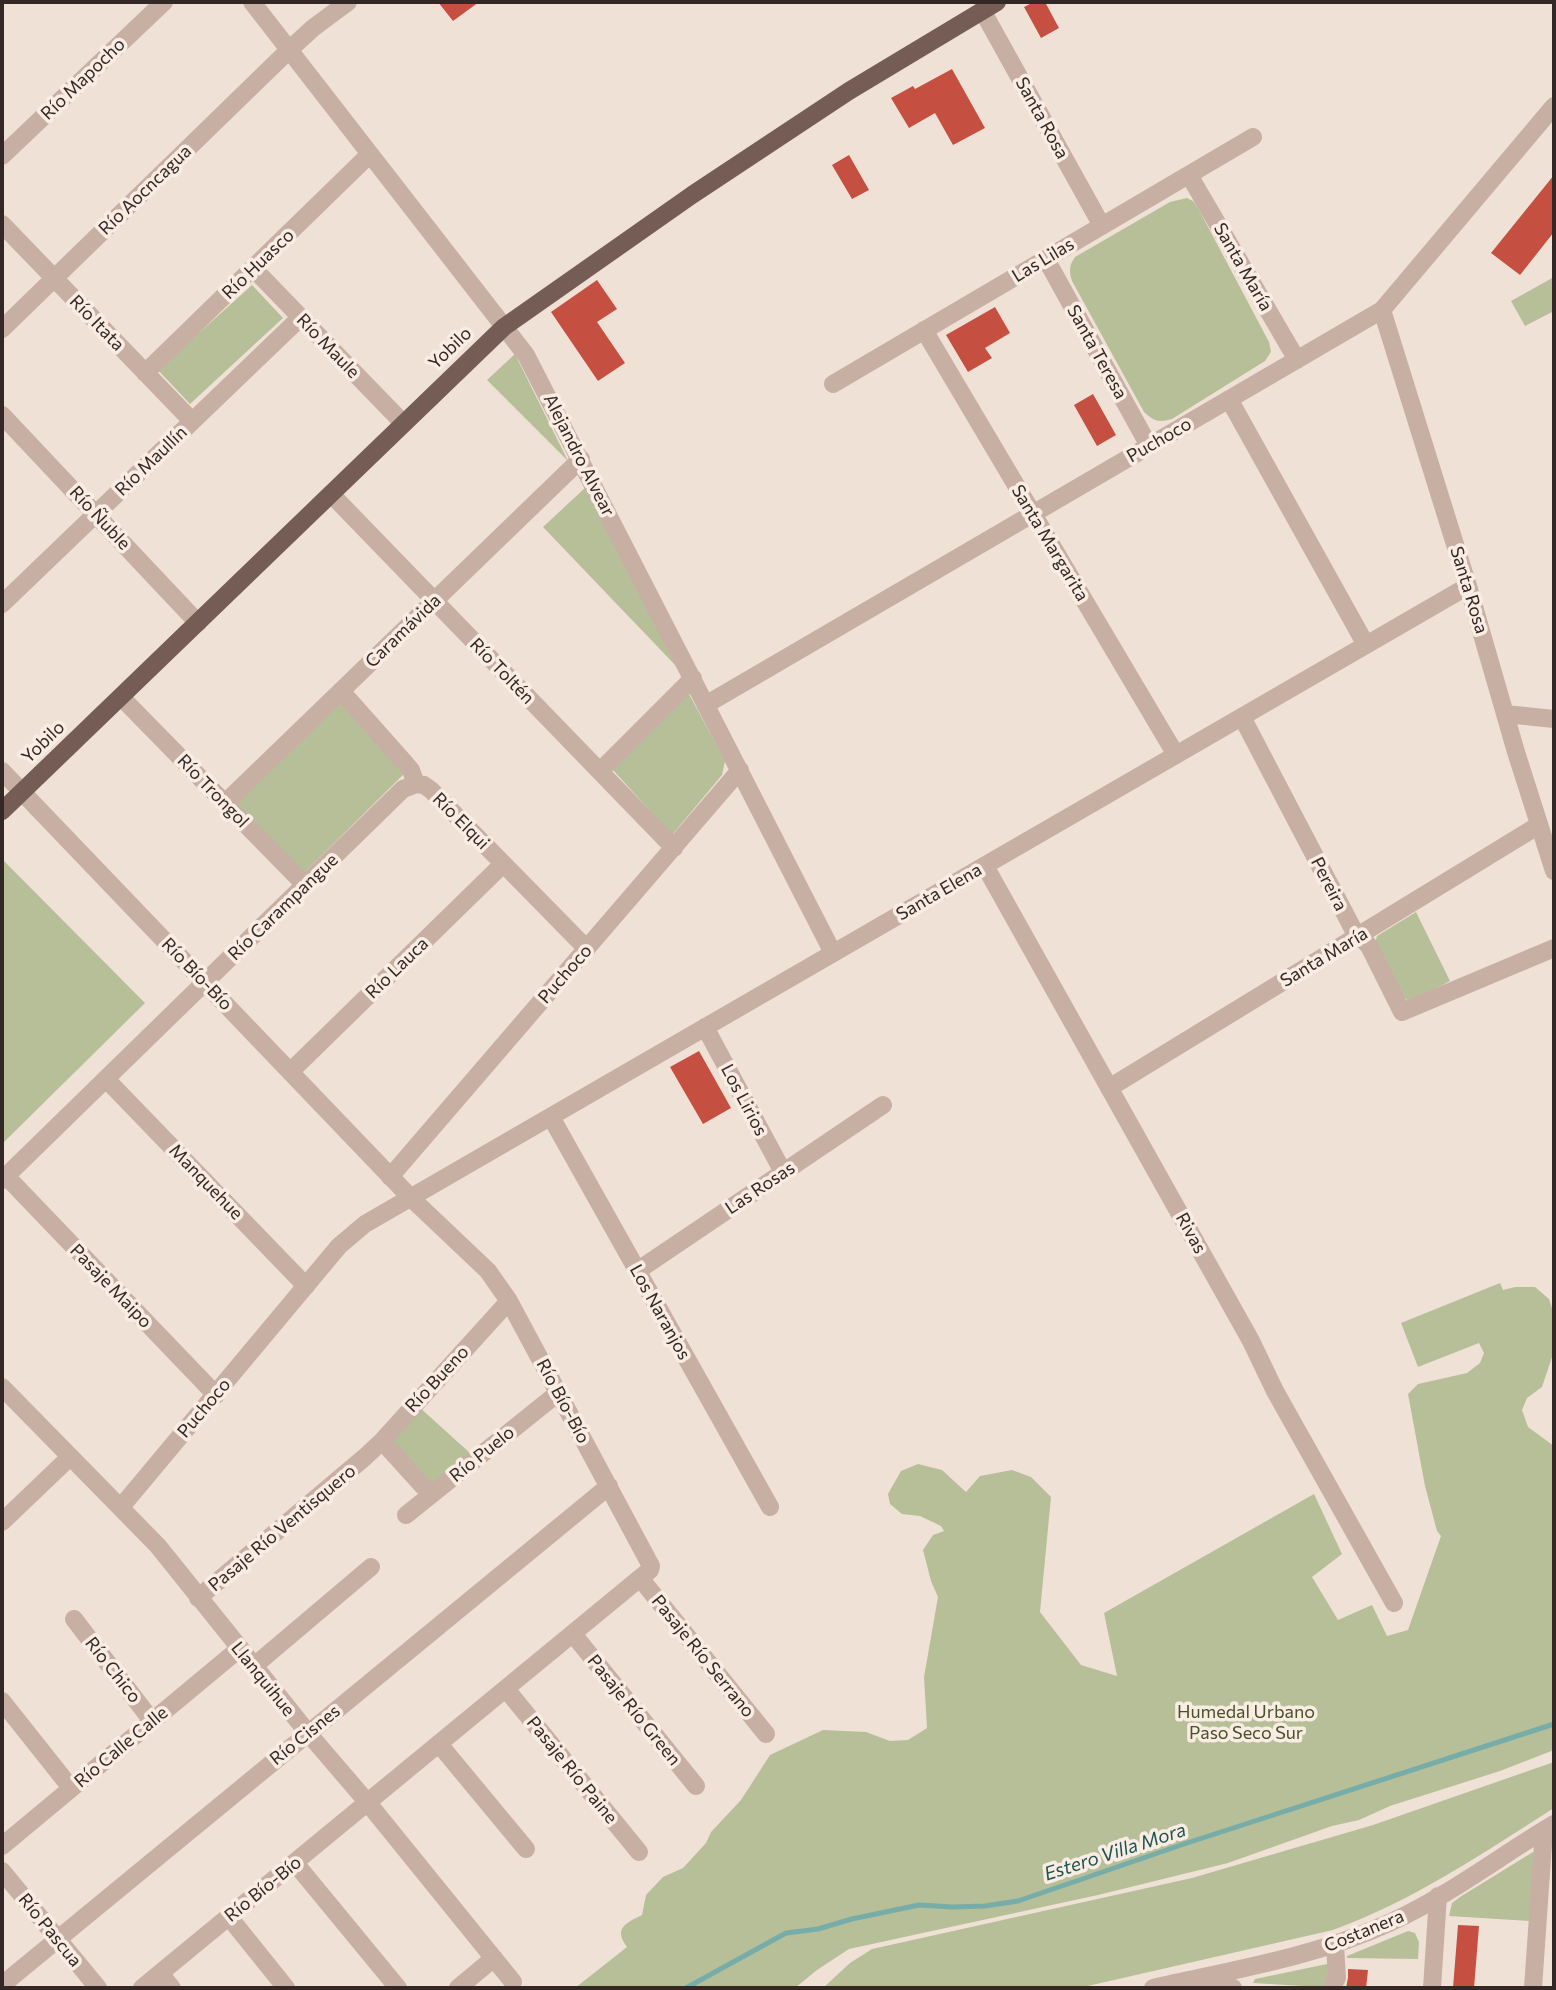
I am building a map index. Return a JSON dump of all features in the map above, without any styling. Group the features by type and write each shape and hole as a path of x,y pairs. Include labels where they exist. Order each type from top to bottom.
{"main road":[{"name":"Yobilo","path":"2,811 504,327 552,291 849,91 990,6"}],"street":[{"name":"Río Mapocho","path":"2,156 164,2"},
{"name":"Alejandro Alvear","path":"252,2 526,355 833,953"},
{"name":"Río Aocncagua","path":"2,329 289,50 348,2"},
{"name":"Santa Rosa","path":"990,6 1102,226"},
{"name":"Puchoco","path":"707,704 1382,310 1554,106"},
{"name":"Las Lilas","path":"833,384 1254,137"},
{"name":"Río Huasco","path":"145,373 370,154"},
{"name":"Santa María","path":"1189,174 1297,360"},
{"name":"Río Itata","path":"2,224 192,421"},
{"name":"Santa Teresa","path":"1046,259 1149,446"},
{"name":"Río Maule","path":"253,268 403,423"},
{"name":"Santa Rosa","path":"1382,310 1554,871"},
{"name":"Río Maullín","path":"2,604 301,317"},
{"name":"Santa Margarita","path":"925,330 1176,755"},
{"path":"1229,399 1366,645"},
{"name":"Río Ñuble","path":"2,415 198,623"},
{"name":"Caramávida","path":"225,803 581,459"},
{"name":"Río Toltén","path":"331,494 674,848"},
{"name":"Santa Elena","path":"411,1198 1468,586"},
{"path":"600,771 693,678"},
{"name":"Río Elqui","path":"341,691 411,770 416,784 431,790 587,949"},
{"name":"Río Trongol","path":"121,696 304,885"},
{"path":"1506,714 1554,719"},
{"name":"Pereira","path":"1242,717 1353,929 1369,946 1402,1012 1554,948"},
{"name":"Puchoco","path":"390,1177 740,770"},
{"name":"Río Bío-Bío","path":"2,771 390,1177 498,1283 651,1566 650,1570 573,1634 142,1988"},
{"name":"Río Carampangue","path":"4,1178 403,789 416,784"},
{"name":"Santa María","path":"1109,1088 1539,825"},
{"name":"Río Lauca","path":"290,1072 503,864"},
{"name":"Rivas","path":"985,866 1245,1329 1275,1391 1394,1603"},
{"name":"Los Lirios","path":"705,1027 783,1172"},
{"name":"Manquehue","path":"106,1079 306,1286"},
{"name":"Las Rosas","path":"637,1271 883,1105"},
{"name":"Los Naranjos","path":"551,1117 770,1507"},
{"name":"Pasaje Maipo","path":"4,1178 216,1395"},
{"name":"Puchoco","path":"121,1507 351,1234 411,1198"},
{"name":"Río Bueno","path":"365,1457 509,1301"},
{"name":"Llanquihue","path":"2,1387 158,1546 239,1649 513,1982"},
{"name":"Río Puelo","path":"406,1515 558,1394"},
{"path":"382,1441 431,1495"},
{"path":"2,1522 69,1457"},
{"name":"Pasaje Río Ventisquero","path":"198,1598 365,1457"},
{"name":"Río Cisnes","path":"2,1985 609,1486"},
{"path":"254,1666 371,1567"},
{"name":"Pasaje Río Serrano","path":"640,1578 766,1734"},
{"name":"Río Chico","path":"74,1619 152,1721"},
{"name":"Pasaje Río Green","path":"573,1634 696,1786"},
{"name":"Río Calle Calle","path":"2,1846 239,1649"},
{"name":"Pasaje Río Paine","path":"506,1689 639,1852"},
{"path":"2,1701 72,1788"},
{"path":"439,1744 526,1849"},
{"path":"1533,1988 1549,1827"},
{"name":"Costanera","path":"1153,1988 1335,1945 1389,1923 1438,1896 1549,1827"},
{"path":"295,1863 398,1988"},
{"name":"Río Pascua","path":"2,1871 98,1988"},
{"path":"1432,1988 1438,1896"},
{"path":"229,1917 286,1988"},
{"path":"1331,1988 1337,1978 1335,1945"},
{"path":"458,1988 494,1958"},
{"path":"160,1973 172,1988"},
{"path":"1204,1976 1233,1988"}],"green space":[{"path":"1187,198 1198,208 1269,342 1271,352 1265,361 1172,419 1160,421 1144,412 1072,281 1070,268 1075,257 1170,202"},
{"path":"1554,277 1554,311 1525,326 1511,301"},
{"path":"252,285 283,318 190,404 158,370"},
{"path":"515,354 568,461 487,380"},
{"path":"586,487 676,666 543,527"},
{"path":"689,694 725,761 722,775 672,835 613,770"},
{"path":"339,700 407,771 304,873 233,802"},
{"path":"2,859 145,1003 2,1144"},
{"path":"1416,912 1450,981 1410,1002 1403,997 1375,943 1377,936"},
{"name":"Humedal Urbano Paso Seco Sur","path":"1500,1283 1503,1290 1535,1287 1549,1299 1553,1311 1552,1357 1542,1387 1527,1398 1522,1410 1528,1427 1554,1446 1554,1750 1500,1771 1390,1806 1359,1820 1332,1826 1228,1863 1098,1895 849,1949 795,1988 575,1988 627,1947 621,1931 642,1915 646,1895 663,1877 683,1868 706,1843 711,1832 741,1800 770,1755 823,1730 866,1732 890,1741 908,1740 927,1728 924,1677 938,1597 923,1550 933,1535 944,1531 941,1526 920,1516 902,1514 890,1504 888,1494 901,1471 918,1464 942,1470 966,1492 980,1476 1012,1470 1031,1477 1051,1497 1040,1612 1081,1665 1117,1676 1104,1613 1314,1494 1342,1554 1312,1577 1338,1620 1372,1605 1387,1636 1408,1630 1441,1536 1437,1531 1425,1486 1408,1394 1418,1384 1467,1373 1480,1363 1484,1353 1479,1343 1418,1367 1401,1323"},
{"path":"418,1406 470,1453 435,1487 390,1439"},
{"path":"1554,1762 1554,1808 1419,1891 1333,1930 1079,1988 823,1988 850,1963 872,1949 1192,1878 1373,1825"},
{"path":"1533,1852 1536,1855 1530,1921 1449,1916 1452,1903"},
{"path":"1408,1931 1415,1933 1419,1942 1418,1959 1347,1958 1347,1956"},
{"path":"1330,1965 1331,1971 1324,1986 1253,1983 1255,1979"}],"building":[{"path":"438,2 479,2 453,21"},
{"path":"1034,2 1045,2 1059,28 1041,38 1024,7"},
{"path":"952,69 985,128 953,145 935,113 909,128 891,98 913,86 915,89"},
{"path":"849,155 869,190 852,199 832,165"},
{"path":"1554,175 1554,232 1520,275 1491,253"},
{"path":"597,280 617,309 597,322 625,363 598,381 551,312"},
{"path":"995,307 1010,333 985,348 992,358 968,372 946,335"},
{"path":"1093,394 1116,435 1097,446 1074,405"},
{"path":"699,1051 731,1108 703,1124 670,1067"},
{"path":"1458,1925 1479,1926 1474,1988 1453,1988"},
{"path":"1348,1969 1368,1970 1366,1988 1346,1988"}],"waterway":[{"name":"Estero Villa Mora","path":"686,1988 786,1933 818,1929 919,1905 985,1906 1018,1901 1554,1724"}]}
